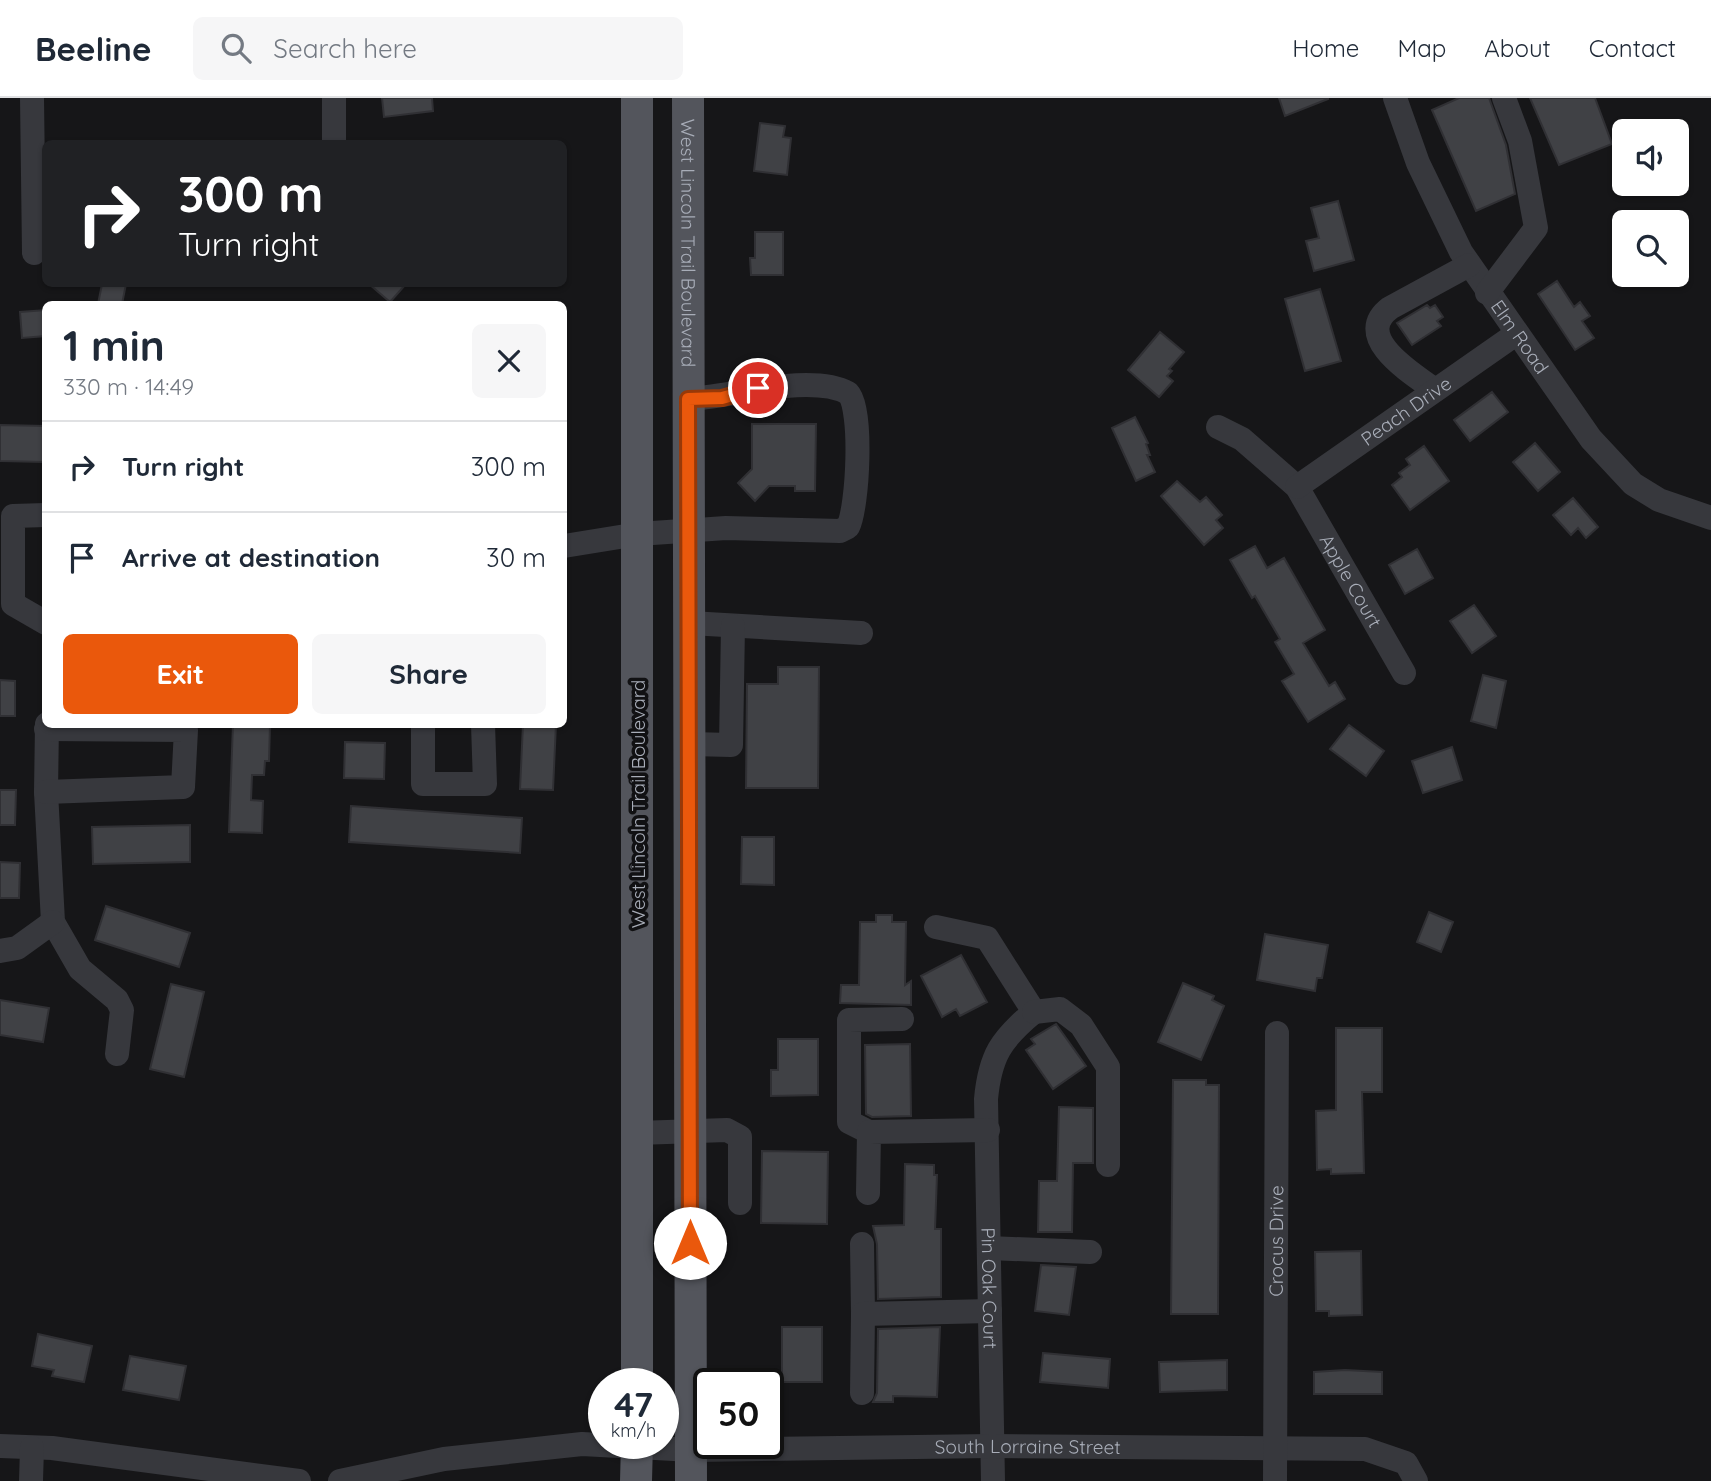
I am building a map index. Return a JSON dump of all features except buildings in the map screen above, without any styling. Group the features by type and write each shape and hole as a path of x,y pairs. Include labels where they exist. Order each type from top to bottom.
{"main road":[{"name":"West Lincoln Trail Boulevard","path":"637,98 637,1368"},
{"name":"West Lincoln Trail Boulevard","path":"688,98 691,1481"},
{"path":"636,1481 637,1459"}],"street":[{"path":"32,98 34,253"},
{"path":"334,98 334,140"},
{"name":"Elm Road","path":"1395,98 1418,163 1445,224 1487,293 1591,439 1633,484 1659,500 1711,518"},
{"path":"1487,293 1536,228 1520,141 1504,98"},
{"path":"1435,390 1393,359 1382,343 1377,325 1379,316 1469,265"},
{"name":"Peach Drive","path":"1297,487 1516,334"},
{"path":"567,546 638,534 726,528 840,531 848,527 855,506 856,409 848,393 823,387 758,388 722,398 688,399"},
{"name":"Apple Court","path":"1218,427 1242,439 1297,487 1404,673"},
{"path":"42,515 13,516 13,604 42,620"},
{"path":"690,623 861,633"},
{"path":"691,744 731,744 733,626"},
{"path":"47,728 46,792 53,922 80,970 117,1000 122,1010 117,1054"},
{"path":"46,792 183,787 186,730 93,728"},
{"path":"423,728 423,784 485,784 483,728"},
{"path":"0,951 17,948 53,922"},
{"path":"936,927 987,938 1034,1012 1060,1009 1081,1025 1108,1067 1108,1165"},
{"name":"Pin Oak Court","path":"993,1481 986,1099 989,1068 1000,1046 1034,1012"},
{"path":"902,1019 849,1020 849,1122 869,1132 988,1130"},
{"name":"Crocus Drive","path":"1275,1481 1277,1033"},
{"path":"638,1133 727,1130 740,1138 740,1203"},
{"path":"867,1194 869,1132"},
{"path":"862,1244 862,1393"},
{"path":"989,1248 1090,1252"},
{"path":"863,1314 990,1311"},
{"name":"South Lorraine Street","path":"340,1481 500,1451 588,1444"},
{"path":"0,1446 299,1481"},
{"name":"South Lorraine Street","path":"679,1449 992,1446 1275,1451 1365,1449 1406,1462 1416,1481"},
{"path":"31,1481 32,1448"}],"route":[{"path":"690,1243 691,677 688,399 722,398 758,388"}]}
